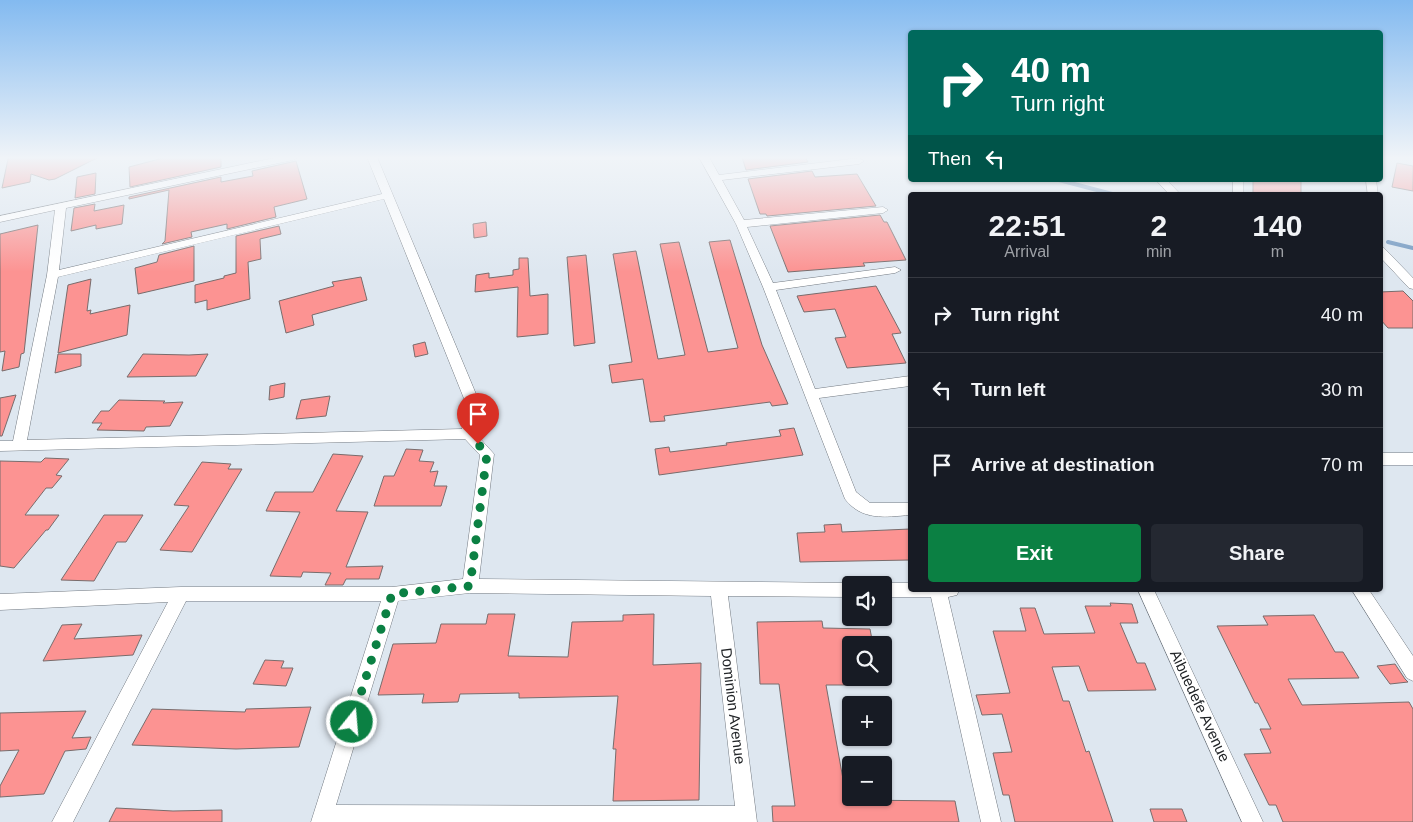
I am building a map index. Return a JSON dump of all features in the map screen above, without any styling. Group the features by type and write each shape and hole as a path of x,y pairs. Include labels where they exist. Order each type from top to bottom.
{"street":[{"path":"0,218 104,195"},
{"path":"53,276 388,195"},
{"path":"389,195 474,406 468,434"},
{"path":"725,195 741,224 769,287 850,495 856,505 869,510 908,509"},
{"path":"19,446 53,276 61,206"},
{"path":"741,224 883,210"},
{"path":"1383,253 1413,285"},
{"path":"769,287 895,270"},
{"path":"811,394 908,381"},
{"path":"0,446 468,434 487,454 470,586"},
{"path":"1383,455 1413,459"},
{"path":"0,602 181,594 392,594 470,586 842,590"},
{"name":"Dominion Avenue","path":"719,590 747,819"},
{"path":"892,590 908,590"},
{"path":"938,592 991,822"},
{"name":"Aibuedefe Avenue","path":"1147,592 1253,822"},
{"path":"1359,592 1413,672"},
{"path":"62,822 181,594"},
{"path":"392,594 321,818 747,819"}],"building":[{"path":"75,195 88,195 75,198"},
{"path":"137,195 145,195 129,199 129,197"},
{"path":"169,195 306,195 307,199 274,207 276,217 227,229 227,224 191,232 192,237 162,244 165,241"},
{"path":"754,195 870,195 876,206 767,216 766,214 760,214"},
{"path":"95,204 94,211 124,205 122,224 96,229 96,225 71,231 74,208"},
{"path":"880,215 884,222 887,222 906,260 863,263 865,266 788,272 770,226"},
{"path":"486,222 487,236 474,238 473,224"},
{"path":"38,225 24,353 21,354 19,367 2,371 5,351 0,352 0,234"},
{"path":"279,226 281,234 260,239 261,259 248,262 250,299 207,310 207,300 195,303 195,285 236,273 236,236"},
{"path":"730,240 762,345 788,404 772,406 770,402 664,416 665,421 650,422 643,379 612,383 609,365 632,362 613,254 636,251 658,359 685,355 660,244 679,242 708,352 738,348 709,242"},
{"path":"194,246 194,281 138,294 135,268 157,262 159,255"},
{"path":"586,255 595,343 574,346 567,257"},
{"path":"519,258 528,258 530,296 548,294 548,334 517,337 518,287 475,292 476,275 489,273 489,278 513,275 513,270 519,269"},
{"path":"361,277 367,300 312,315 314,325 286,333 279,301 334,286 332,282"},
{"path":"91,279 87,311 91,310 90,314 130,305 127,335 58,353 68,285"},
{"path":"876,286 901,333 892,334 906,363 847,368 835,338 846,337 835,309 804,312 797,296"},
{"path":"1403,291 1413,301 1413,328 1388,328 1383,322 1383,292"},
{"path":"425,342 428,354 415,357 413,345"},
{"path":"58,354 81,354 81,366 55,373"},
{"path":"143,354 208,354 196,376 127,377"},
{"path":"285,383 284,397 269,400 270,386"},
{"path":"16,395 2,436 0,436 0,398"},
{"path":"330,396 326,416 296,419 301,400"},
{"path":"119,400 165,401 163,403 183,402 170,426 146,427 144,431 97,430 102,423 92,423 101,411 109,411"},
{"path":"794,428 803,455 659,475 655,449 669,447 670,452 727,445 726,443 781,436 779,430"},
{"path":"406,449 423,450 419,461 434,462 430,472 438,471 434,486 447,486 441,506 374,506 384,476 394,476"},
{"path":"333,454 363,456 336,511 368,512 346,567 383,566 379,579 346,579 343,585 325,585 331,573 303,572 301,577 270,576 300,512 266,511 275,492 313,492"},
{"path":"45,458 69,459 56,475 62,476 52,488 46,488 25,515 59,515 14,568 0,566 0,461 41,462"},
{"path":"202,462 231,464 228,469 242,469 192,552 160,550 189,506 174,505"},
{"path":"104,515 143,515 126,542 117,542 94,581 61,580"},
{"path":"841,524 842,532 908,529 908,560 800,562 797,533 825,532 824,525"},
{"path":"1110,603 1132,604 1138,623 1120,623 1137,663 1145,663 1156,690 1088,691 1079,666 1052,667 1063,701 1069,701 1086,752 1089,751 1113,822 1015,822 1009,795 1003,795 993,753 1012,752 1002,714 982,715 976,695 1010,693 993,631 1026,631 1020,608 1035,608 1044,634 1095,633 1085,606 1111,606"},
{"path":"488,614 515,614 508,656 568,657 572,622 623,621 623,615 654,614 653,665 701,663 699,800 613,801 616,749 613,749 618,696 519,698 519,693 460,694 458,702 422,703 424,694 378,695 393,644 436,643 441,624 486,624"},
{"path":"1314,615 1335,652 1343,652 1359,678 1288,679 1302,705 1409,702 1413,709 1413,822 1283,822 1276,805 1269,805 1244,754 1271,753 1260,729 1271,729 1258,703 1255,703 1217,626 1268,625 1263,616"},
{"path":"822,621 823,628 870,629 871,636 842,636 842,685 826,685 842,773 842,806 892,806 892,800 955,801 959,822 773,822 772,806 795,806 779,684 760,684 757,622"},
{"path":"82,624 74,639 142,635 133,655 43,661 62,625"},
{"path":"265,660 284,661 281,668 293,668 286,686 253,684"},
{"path":"1395,664 1408,682 1390,684 1377,666"},
{"path":"311,707 299,747 236,749 132,745 152,709 245,712 246,709"},
{"path":"86,711 72,738 91,737 86,749 65,751 44,794 0,797 0,786 19,750 0,751 0,713"},
{"path":"116,808 173,811 222,810 222,822 109,822"},
{"path":"1150,809 1182,809 1187,822 1154,822"}],"waterway":[{"path":"1388,242 1413,248"}],"route":[{"path":"352,722 392,594 470,586 487,454 478,444"}]}
